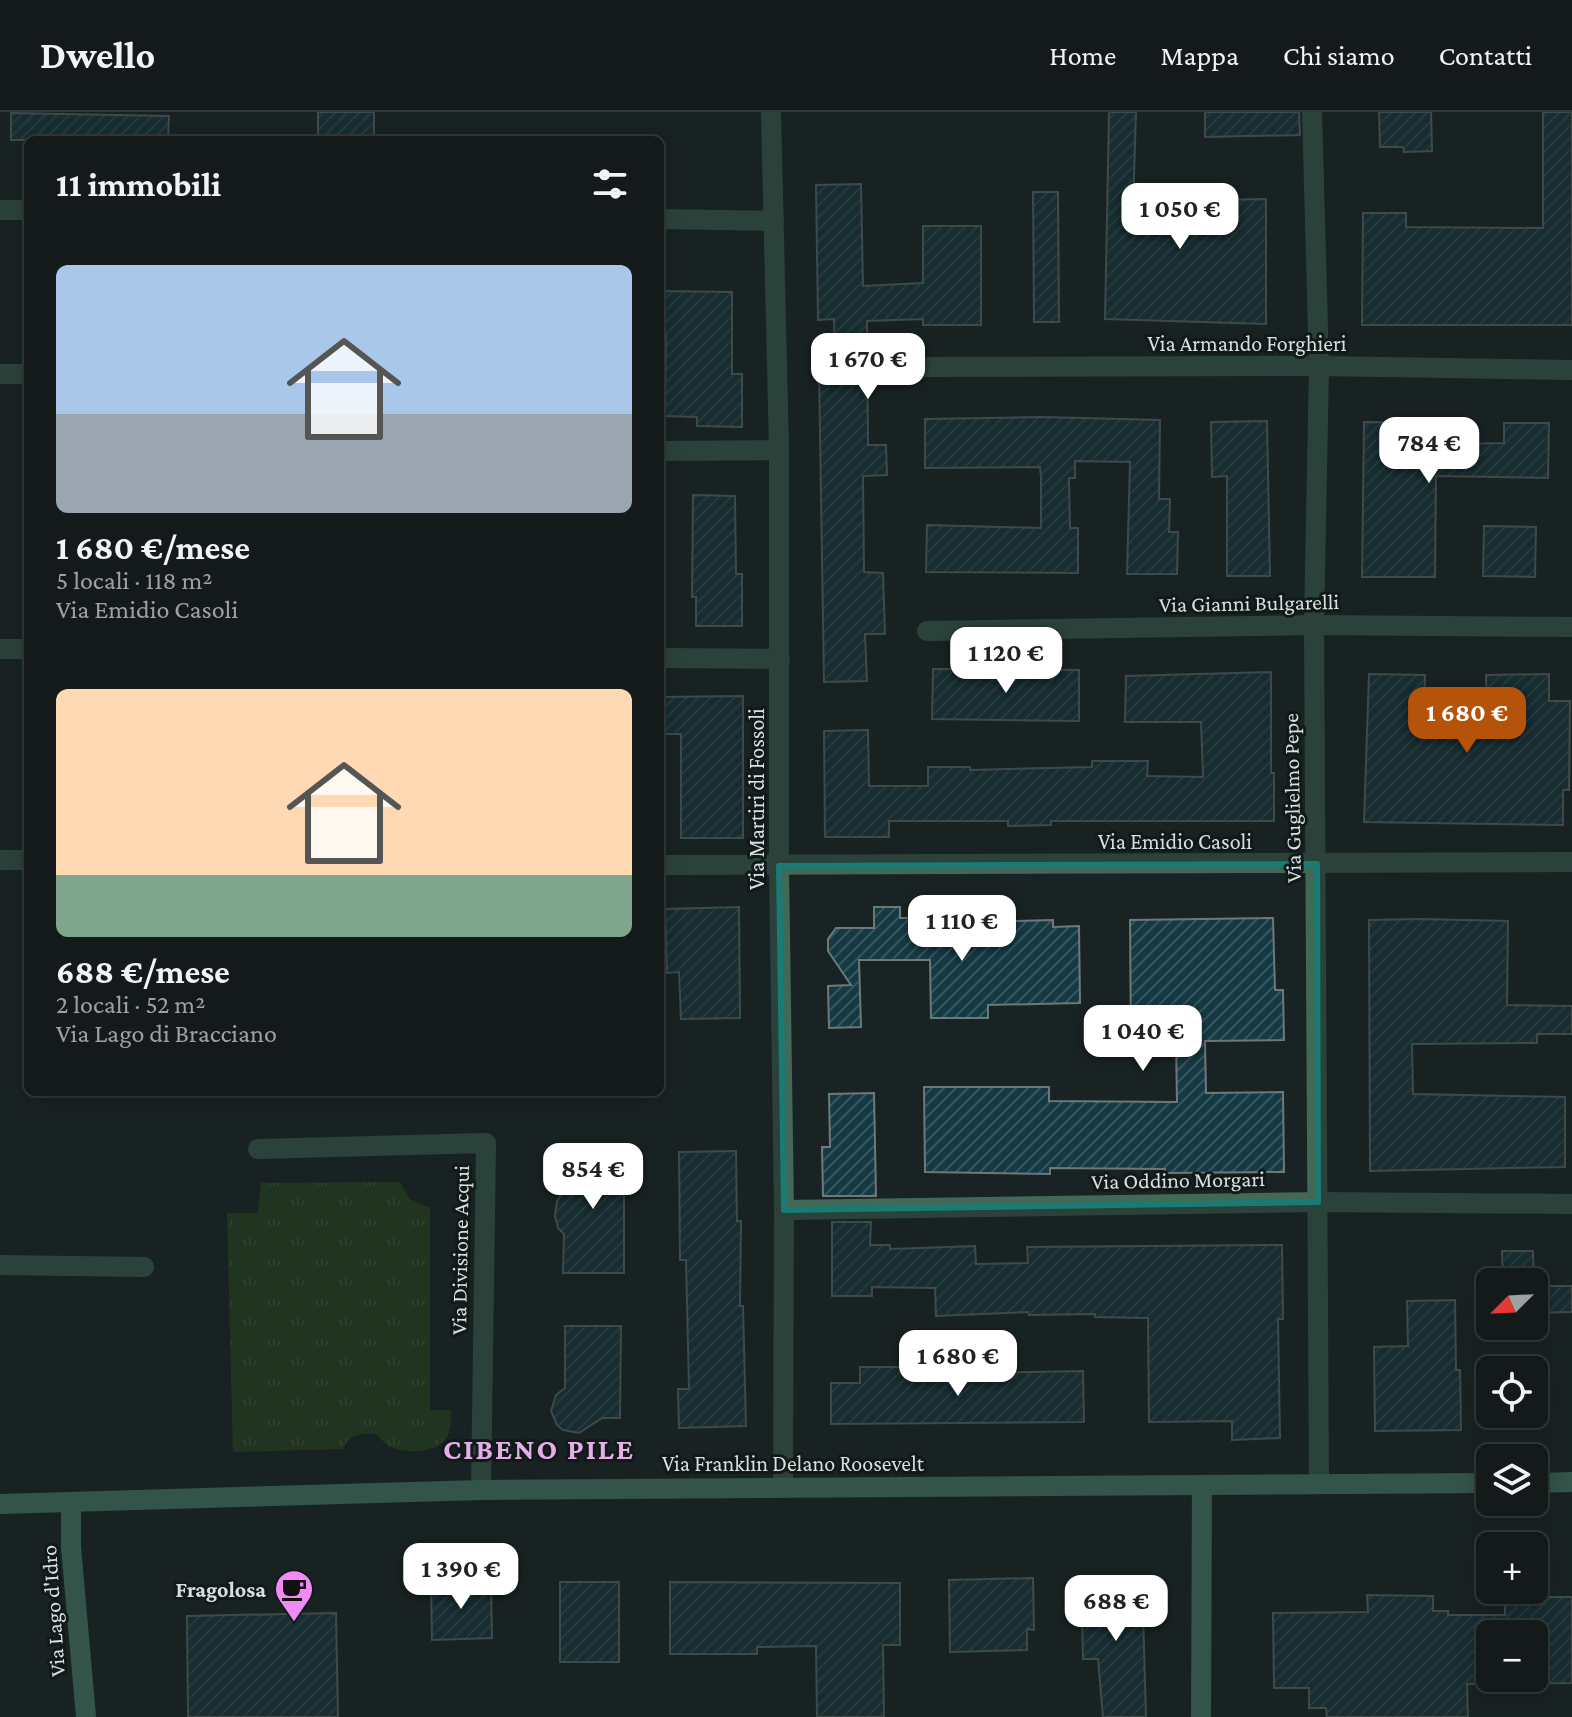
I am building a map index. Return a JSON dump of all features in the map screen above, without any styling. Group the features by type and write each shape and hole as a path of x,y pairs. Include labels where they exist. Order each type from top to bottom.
{"main road":[{"path":"1548,1483 1572,1482"},
{"name":"Via Franklin Delano Roosevelt","path":"0,1504 481,1490 1476,1483"},
{"path":"1201,1717 1202,1485"},
{"name":"Via Lago d'Idro","path":"71,1502 71,1547 86,1717"}],"street":[{"name":"Via Martiri di Fossoli","path":"771,112 779,450 783,1486"},
{"name":"Via Guglielmo Pepe","path":"1312,112 1319,366 1314,625 1319,1484"},
{"path":"0,210 24,210"},
{"path":"664,219 774,221"},
{"name":"Via Armando Forghieri","path":"922,367 1319,366 1572,370"},
{"path":"0,374 24,374"},
{"path":"664,451 779,450"},
{"name":"Via Gianni Bulgarelli","path":"927,631 1314,625 1572,627"},
{"path":"0,649 24,649"},
{"path":"664,658 780,659"},
{"path":"0,860 24,860"},
{"name":"Via Emidio Casoli","path":"664,865 1572,862"},
{"name":"Via Divisione Acqui","path":"258,1149 486,1143 481,1490"},
{"name":"Via Oddino Morgari","path":"784,1210 1318,1202 1572,1204"},
{"path":"0,1265 144,1267"}],"highlighted area":[{"path":"1317,864 1318,1202 784,1210 779,866"}],"green space":[{"path":"400,1182 410,1199 430,1208 430,1410 451,1410 448,1435 438,1446 422,1451 397,1449 376,1434 370,1434 352,1437 343,1449 233,1452 227,1213 258,1213 261,1183"}],"building":[{"path":"318,112 374,112 374,136 318,136"},
{"path":"1109,112 1136,112 1133,209 1215,210 1215,200 1266,199 1266,324 1105,319"},
{"path":"1205,112 1299,112 1300,135 1205,137"},
{"path":"1379,112 1431,112 1432,151 1404,152 1403,147 1380,147"},
{"path":"1543,112 1572,112 1572,325 1362,325 1363,213 1406,213 1406,227 1543,228"},
{"path":"11,113 169,116 168,136 24,136 24,140 11,140"},
{"path":"861,184 863,286 923,283 923,226 981,226 981,325 923,325 923,319 867,321 868,445 886,445 887,475 863,476 864,572 883,573 885,634 865,634 867,681 824,682 819,370 835,369 834,319 818,320 816,185"},
{"path":"1033,192 1058,192 1059,322 1034,322"},
{"path":"664,291 732,292 732,374 742,374 742,427 697,426 697,417 665,416"},
{"path":"1041,417 1160,420 1159,499 1170,499 1169,532 1178,532 1177,574 1127,574 1130,462 1075,461 1075,478 1069,478 1070,528 1078,528 1078,573 926,572 927,525 1041,528 1041,477 1040,467 925,468 925,419"},
{"path":"1267,421 1270,576 1227,576 1227,476 1212,477 1211,422"},
{"path":"1364,422 1455,423 1455,444 1504,443 1504,423 1549,423 1548,478 1436,476 1435,577 1362,577"},
{"path":"693,495 735,496 736,574 742,574 742,626 696,626 696,597 692,597"},
{"path":"1484,526 1536,527 1535,577 1483,576"},
{"path":"933,669 1079,670 1079,721 932,719"},
{"path":"1271,672 1274,821 1051,821 1051,825 1008,826 1008,821 889,821 889,837 825,837 824,731 868,730 869,786 928,786 928,767 970,767 970,770 1092,767 1092,761 1148,761 1147,776 1203,777 1201,722 1125,722 1126,676"},
{"path":"1369,674 1425,675 1424,711 1487,712 1486,675 1549,674 1549,701 1570,701 1569,790 1563,790 1563,825 1364,822"},
{"path":"743,696 743,838 681,838 681,734 664,734 664,697"},
{"path":"739,907 740,1018 681,1019 679,972 667,973 665,909"},
{"path":"874,907 900,907 900,918 987,917 987,922 1053,920 1053,927 1079,926 1080,1003 988,1005 988,1018 931,1018 930,960 859,960 861,1027 829,1028 828,986 851,985 828,951 828,939 836,928 874,928"},
{"path":"1273,918 1275,990 1283,990 1284,1040 1205,1041 1206,1093 1283,1092 1284,1172 1165,1173 1165,1169 1050,1168 1050,1174 925,1172 924,1087 1049,1087 1049,1101 1177,1102 1176,1042 1131,1042 1130,920"},
{"path":"1369,920 1508,921 1507,1005 1572,1006 1572,1034 1537,1034 1537,1043 1412,1044 1413,1094 1565,1097 1565,1167 1370,1171"},
{"path":"874,1093 876,1196 823,1196 822,1147 830,1147 829,1094"},
{"path":"565,1149 624,1149 624,1273 563,1273 564,1234 558,1228 555,1216 557,1201 565,1190"},
{"path":"736,1151 737,1221 741,1221 740,1306 743,1306 746,1426 679,1428 678,1389 689,1389 686,1260 680,1260 679,1152"},
{"path":"832,1222 871,1222 870,1245 890,1245 890,1249 975,1246 976,1264 1028,1263 1027,1247 1282,1245 1283,1319 1278,1319 1280,1438 1232,1440 1232,1421 1149,1422 1148,1318 1095,1317 1095,1314 1029,1315 1028,1312 936,1316 935,1288 872,1287 872,1296 832,1296"},
{"path":"1502,1251 1533,1251 1534,1268 1503,1268"},
{"path":"1548,1286 1572,1286 1572,1312 1548,1313"},
{"path":"1455,1300 1461,1430 1375,1431 1374,1347 1408,1346 1407,1301"},
{"path":"565,1326 621,1326 620,1418 602,1418 579,1433 563,1430 557,1425 551,1411 556,1395 565,1388"},
{"path":"860,1367 905,1367 905,1374 1083,1371 1084,1422 831,1424 831,1383 860,1383"},
{"path":"1033,1578 1034,1630 1027,1629 1027,1650 950,1652 949,1580"},
{"path":"1142,1578 1146,1717 1103,1717 1098,1659 1083,1659 1081,1580"},
{"path":"560,1582 619,1582 619,1662 560,1662"},
{"path":"670,1582 900,1583 900,1645 883,1645 884,1717 817,1717 816,1646 757,1647 757,1654 670,1654"},
{"path":"491,1583 492,1638 432,1640 431,1584"},
{"path":"1367,1595 1433,1596 1433,1611 1448,1611 1448,1615 1505,1615 1505,1604 1548,1604 1548,1597 1572,1597 1572,1683 1548,1683 1548,1620 1476,1620 1476,1684 1467,1684 1468,1717 1327,1717 1326,1708 1309,1708 1309,1688 1274,1688 1273,1613 1368,1612"},
{"path":"336,1613 338,1717 188,1717 187,1616"}],"place":[{"name":"Fragolosa","path":"294,1623"}],"district":[{"name":"CIBENO PILE","path":"539,1448"}]}
